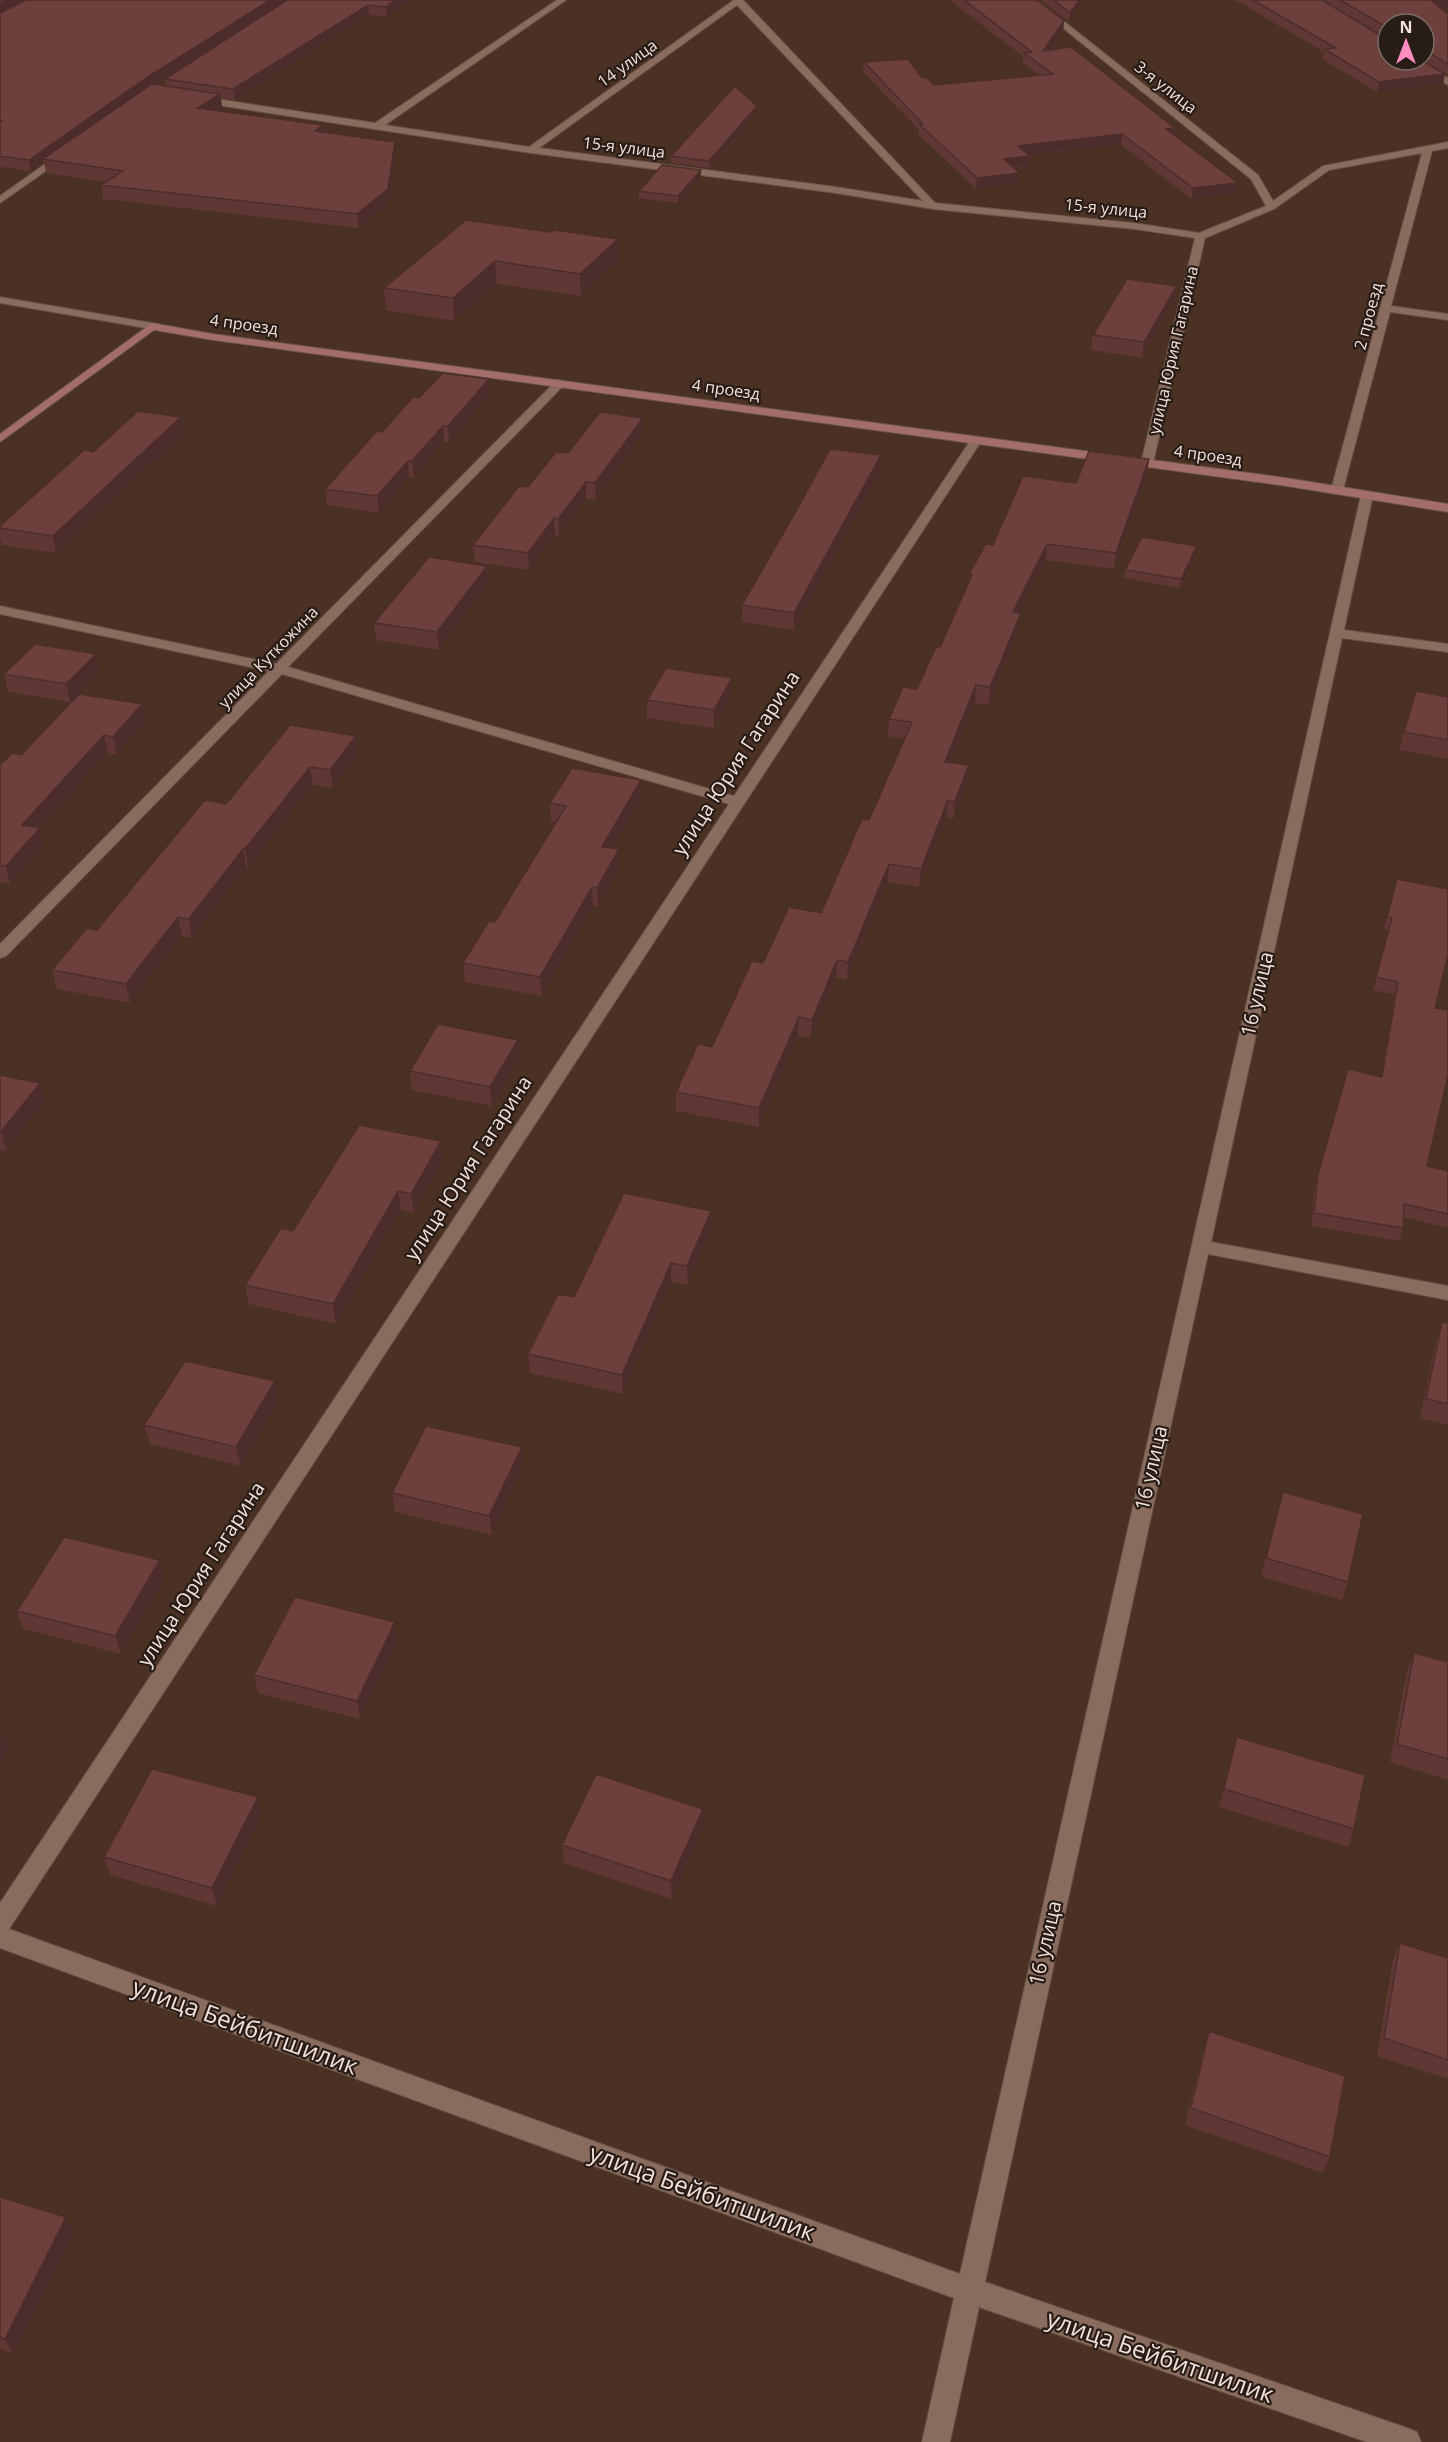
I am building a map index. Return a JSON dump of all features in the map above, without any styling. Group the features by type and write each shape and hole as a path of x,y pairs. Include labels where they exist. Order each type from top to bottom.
{"street":[{"path":"377,126 562,0"},
{"path":"739,0 933,206"},
{"name":"14 улица","path":"531,150 739,0"},
{"name":"3-я улица","path":"1037,1 1255,177 1271,207"},
{"path":"1431,72 1448,82"},
{"name":"15-я улица","path":"188,98 531,150 836,190 933,206 1134,226 1200,236"},
{"path":"1200,236 1271,207 1326,168 1448,145"},
{"path":"0,200 76,146"},
{"name":"2 проезд","path":"1337,490 1428,149"},
{"name":"улица Юрия Гагарина","path":"1147,463 1200,236"},
{"name":"4 проезд","path":"0,300 213,337 1147,463 1448,508"},
{"path":"1386,308 1448,317"},
{"path":"0,439 152,326"},
{"name":"улица Куткожина","path":"0,953 560,384"},
{"name":"улица Юрия Гагарина","path":"0,1923 976,440"},
{"name":"16 улица","path":"936,2442 1367,495"},
{"path":"0,610 279,669 737,802"},
{"path":"1337,633 1448,648"},
{"path":"1200,1246 1448,1293"},
{"name":"улица Бейбитшилик","path":"0,1937 968,2290 1407,2442"}],"building":[{"path":"26,0 270,0 146,78 29,160 0,156 0,122 2,121 0,120 0,13"},
{"path":"287,0 396,0 386,7 368,5 233,89 165,79"},
{"path":"964,0 1037,0 1064,21 1043,51 1071,47 1175,128 1166,129 1238,183 1193,188 1122,134 1018,146 1030,156 1004,159 1020,173 977,178 919,124 923,124 864,62 908,59 922,78 926,77 934,85 1053,74 1024,53 1032,52"},
{"path":"1054,0 1079,0 1070,13"},
{"path":"1253,0 1322,0 1376,33 1376,72 1436,72 1436,69 1445,74 1379,82 1324,49 1336,48"},
{"path":"1340,0 1431,0 1448,14 1448,64 1436,57 1436,12 1376,12 1376,21"},
{"path":"152,84 220,94 198,108 323,125 315,131 395,142 388,189 357,214 101,185 123,171 43,159"},
{"path":"735,86 757,106 709,161 671,156"},
{"path":"662,165 701,170 678,196 639,191"},
{"path":"466,220 618,239 580,274 495,261 453,298 384,288"},
{"path":"1127,279 1177,286 1144,342 1093,335"},
{"path":"443,373 489,379 448,426 443,426 377,496 325,489 377,431 382,432 413,397 419,398"},
{"path":"138,411 181,417 53,536 0,528 84,450 93,452"},
{"path":"600,412 643,418 595,483 586,482 558,519 554,518 528,553 473,545 519,486 528,487 556,452 568,453"},
{"path":"830,449 881,455 794,613 742,605 800,504"},
{"path":"1089,451 1149,459 1116,553 1047,544 1013,612 1021,613 990,687 976,685 945,762 969,765 955,801 948,800 921,869 889,864 848,962 837,960 812,1020 799,1017 759,1108 676,1092 698,1044 712,1047 752,961 763,963 789,907 821,913 862,819 869,820 912,722 889,719 903,687 917,689 936,647 940,647 972,575 969,574 986,544 993,545 1023,476 1076,483"},
{"path":"1142,537 1197,546 1181,579 1125,570"},
{"path":"429,557 487,566 437,632 374,623"},
{"path":"35,644 96,654 66,684 4,674"},
{"path":"666,668 732,678 714,710 647,700"},
{"path":"1416,691 1448,697 1448,740 1404,732"},
{"path":"79,694 142,704 113,737 104,735 22,825 40,828 6,866 0,865 0,765 12,753 21,755"},
{"path":"290,725 356,736 330,770 310,767 189,919 178,917 126,984 52,970 87,928 97,930 205,800 226,804"},
{"path":"572,768 641,780 602,847 619,849 597,888 592,887 540,977 463,963 489,921 495,922 566,806 550,803"},
{"path":"1397,879 1448,889 1448,955 1435,1008 1448,1010 1448,1075 1427,1166 1448,1171 1448,1214 1404,1204 1403,1228 1314,1213 1318,1174 1348,1069 1382,1077 1398,982 1376,977 1392,918 1387,917"},
{"path":"438,1024 518,1040 490,1087 410,1071"},
{"path":"0,1075 40,1083 1,1132 0,1132"},
{"path":"359,1125 441,1141 411,1194 398,1191 333,1304 245,1285 281,1228 293,1231"},
{"path":"624,1193 711,1211 687,1266 671,1263 622,1375 528,1354 558,1294 574,1297"},
{"path":"1442,1322 1448,1323 1448,1404 1426,1399"},
{"path":"185,1361 275,1381 236,1447 144,1425"},
{"path":"426,1426 522,1447 489,1516 392,1493"},
{"path":"1283,1492 1363,1514 1348,1582 1266,1558"},
{"path":"64,1537 160,1560 115,1636 17,1611"},
{"path":"295,1597 395,1622 357,1701 254,1675"},
{"path":"1414,1653 1448,1662 1448,1759 1397,1744"},
{"path":"1237,1737 1365,1775 1354,1829 1224,1789"},
{"path":"152,1769 258,1797 212,1888 104,1857"},
{"path":"596,1774 703,1809 671,1881 562,1845"},
{"path":"1400,1943 1448,1958 1448,2060 1384,2038"},
{"path":"1209,2031 1345,2076 1330,2157 1191,2108"},
{"path":"0,2197 66,2217 5,2339 0,2337"}]}
